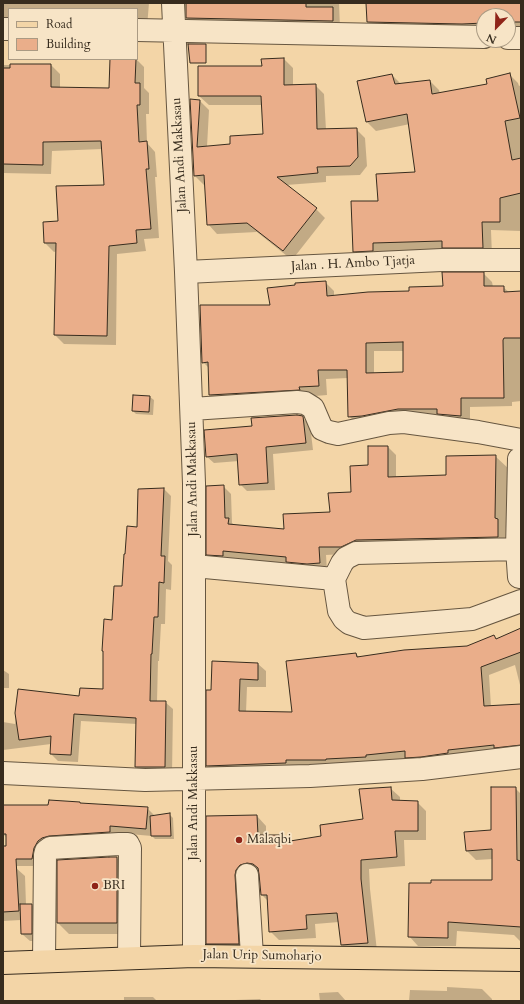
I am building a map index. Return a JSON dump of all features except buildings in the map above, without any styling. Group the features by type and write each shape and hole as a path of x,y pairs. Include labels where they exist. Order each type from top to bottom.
{"main road":[{"name":"Jalan Urip Sumoharjo","path":"3,963 194,956 521,960"}],"street":[{"name":"Jalan Andi Makkasau","path":"173,3 192,409 194,566 194,956"},
{"path":"138,30 476,37"},
{"name":"Jalan . H. Ambo Tjatja","path":"186,272 442,260 521,260"},
{"path":"192,409 297,402 305,403 312,408 322,429 333,433 338,434 389,423 404,422 478,432 520,450 517,549 520,578"},
{"path":"517,549 356,553 346,558 334,579 339,611 344,619 349,623 364,628 472,619 521,601"},
{"path":"194,566 334,579"},
{"path":"3,773 145,780 310,776 422,769 521,757"},
{"path":"44,961 46,850 50,848 119,844 128,844 130,848 129,958"},
{"path":"247,875 252,956"}],"place":[{"name":"Malaqbi","path":"239,840"},
{"name":"BRI","path":"95,886"}]}
